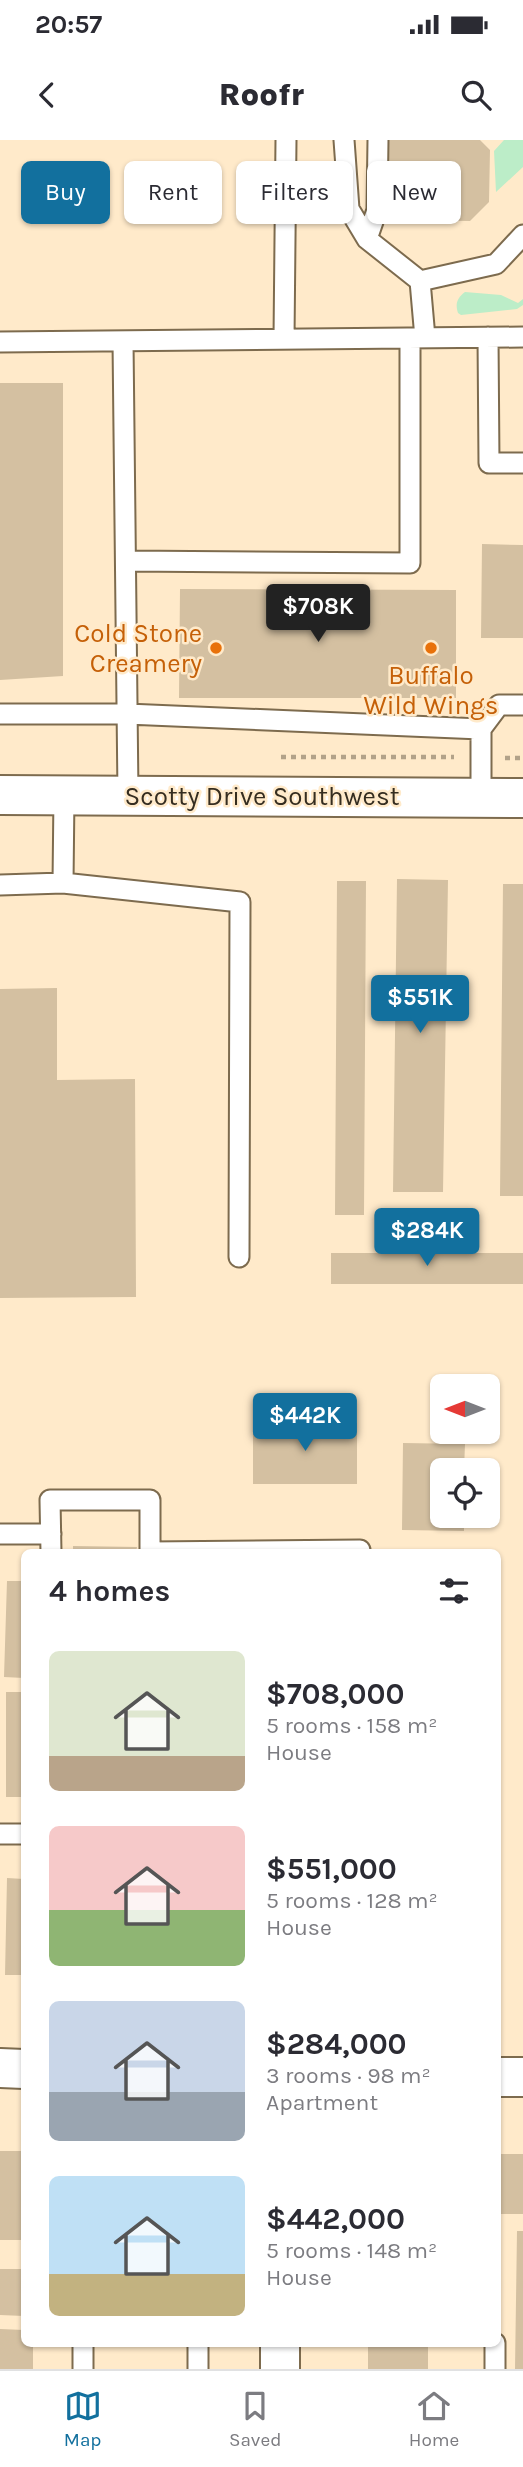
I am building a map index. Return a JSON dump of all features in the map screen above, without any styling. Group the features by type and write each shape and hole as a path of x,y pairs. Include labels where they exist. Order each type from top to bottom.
{"street":[{"name":"Scotty Drive Southwest","path":"0,795 523,798"},
{"path":"0,2068 21,2068"},
{"path":"501,2077 523,2077"},
{"path":"280,2347 280,2369"}],"lane":[{"path":"284,339 286,140"},
{"path":"344,140 349,209 367,239 420,281"},
{"path":"367,239 377,210 378,140"},
{"path":"420,281 496,264 523,235"},
{"path":"126,561 410,563 420,281"},
{"path":"488,337 489,463 523,463"},
{"path":"0,342 523,337"},
{"path":"123,341 128,795"},
{"path":"481,798 481,729 499,705 523,705"},
{"path":"0,714 127,714 481,729"},
{"path":"63,883 64,795"},
{"path":"0,885 63,883 240,902 239,1257"},
{"path":"0,1534 51,1543 50,1500 150,1500 150,1549"},
{"path":"0,1834 21,1834"},
{"path":"83,2347 83,2369"},
{"path":"198,2347 198,2369"},
{"path":"495,2347 495,2369"}],"green space":[{"path":"504,140 523,140 523,167 496,192 494,151"},
{"path":"465,292 501,295 518,303 523,299 523,305 517,309 461,315 458,313 457,304"}],"building":[{"path":"385,140 480,140 490,150 489,202 470,221 461,221 461,161 385,161"},
{"path":"0,383 63,383 63,676 0,680"},
{"path":"482,544 523,545 523,638 481,638"},
{"path":"180,589 456,590 456,698 179,698"},
{"path":"397,879 448,880 443,1192 393,1192"},
{"path":"337,881 366,881 364,1215 335,1215"},
{"path":"503,884 523,884 523,1196 500,1196"},
{"path":"57,988 57,1080 135,1079 136,1297 0,1298 0,989"},
{"path":"331,1253 523,1253 523,1284 331,1284"},
{"path":"253,1423 357,1423 357,1484 253,1484"},
{"path":"403,1443 465,1444 464,1458 430,1458 430,1528 464,1528 464,1531 402,1530"},
{"path":"73,1546 137,1547 137,1549 73,1549"},
{"path":"7,1581 21,1581 21,1678 4,1677"},
{"path":"6,1692 21,1692 21,1797 6,1797"},
{"path":"7,1878 21,1879 21,1975 5,1975"},
{"path":"0,2151 21,2151 21,2240 0,2240"},
{"path":"501,2154 523,2154 523,2214 501,2214"},
{"path":"517,2231 523,2231 523,2369 515,2369"},
{"path":"0,2269 21,2269 21,2316 0,2315"},
{"path":"0,2329 21,2330 21,2347 33,2347 33,2369 0,2369"},
{"path":"368,2347 428,2347 428,2369 368,2369"}],"place":[{"name":"Cold Stone Creamery","path":"216,648"},
{"name":"Buffalo Wild Wings","path":"431,648"}]}
